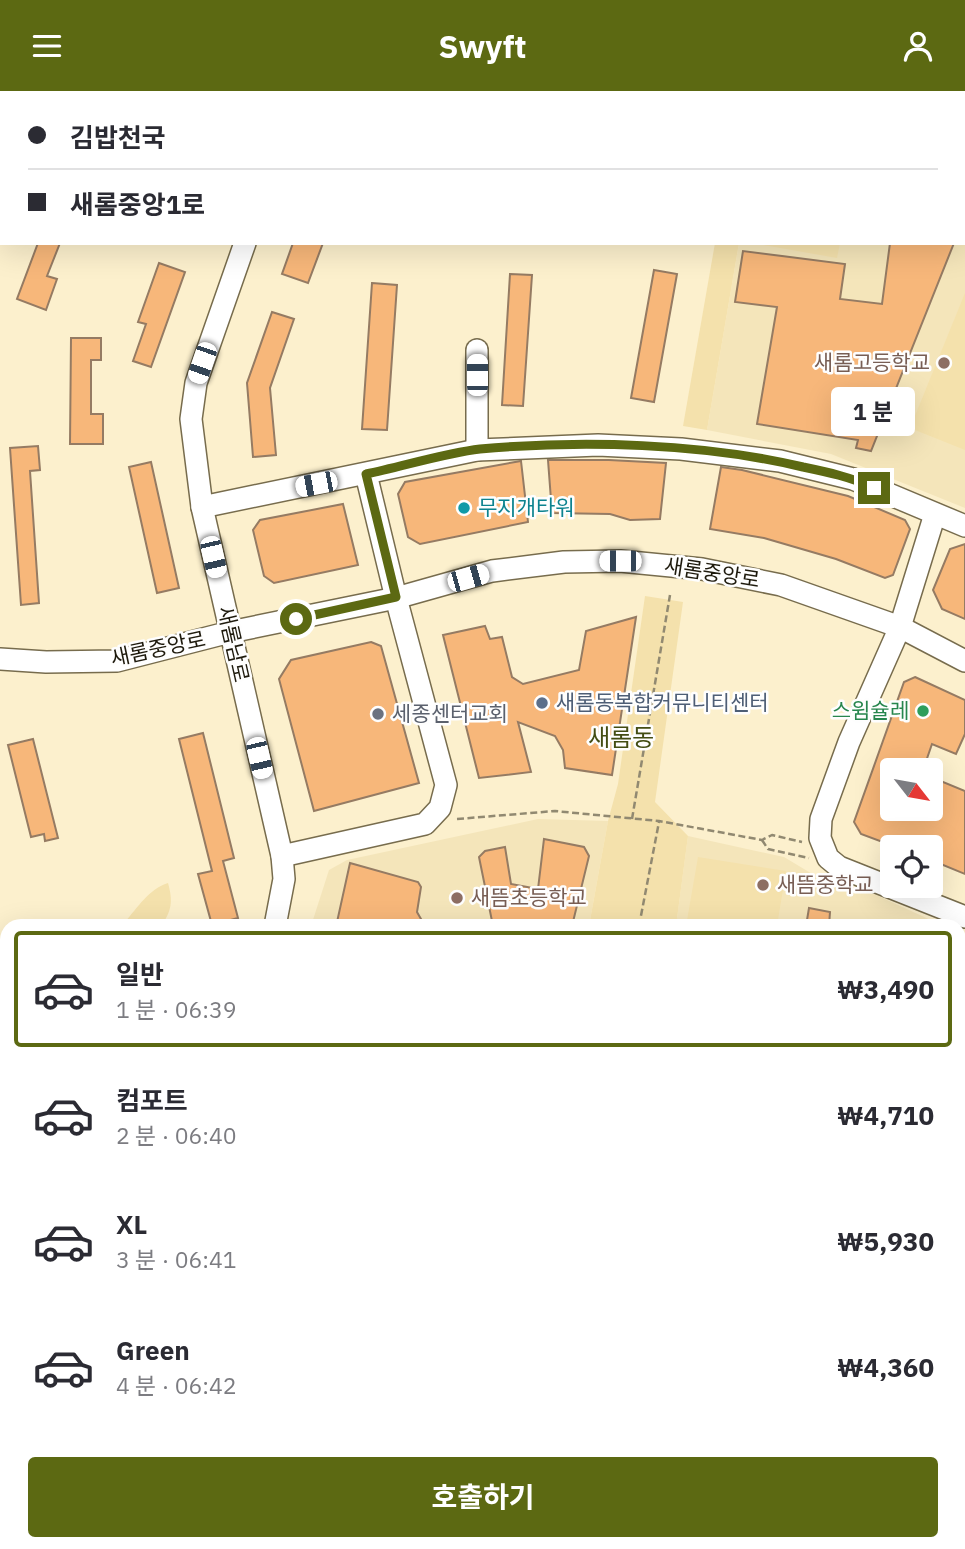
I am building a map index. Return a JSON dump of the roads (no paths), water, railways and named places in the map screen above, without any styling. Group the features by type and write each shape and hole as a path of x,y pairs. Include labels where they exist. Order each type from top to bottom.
{"street":[{"name":"새롬남로","path":"244,245 196,383 191,419 202,507 282,856 284,879 276,919"},
{"path":"477,350 477,450"},
{"path":"202,507 477,450 598,445 681,449 780,461 853,478 965,527"},
{"path":"282,856 425,824 440,807 446,785 366,474"},
{"path":"935,514 900,627 830,791 821,820 820,838 828,858 839,867 965,917"},
{"name":"새롬중앙로","path":"0,659 46,662 117,661 230,632 396,597 492,571 564,562 620,561 702,569 782,585 900,627 965,661"}],"place":[{"name":"새롬고등학교","path":"944,363"},
{"name":"무지개타워","path":"464,508"},
{"name":"새롬동복합커뮤니티센터","path":"542,703"},
{"name":"스윔슐레","path":"923,711"},
{"name":"세종센터교회","path":"378,714"},
{"name":"새뜸중학교","path":"763,885"},
{"name":"새뜸초등학교","path":"457,898"}],"district":[{"name":"새롬동","path":"621,738"}]}
